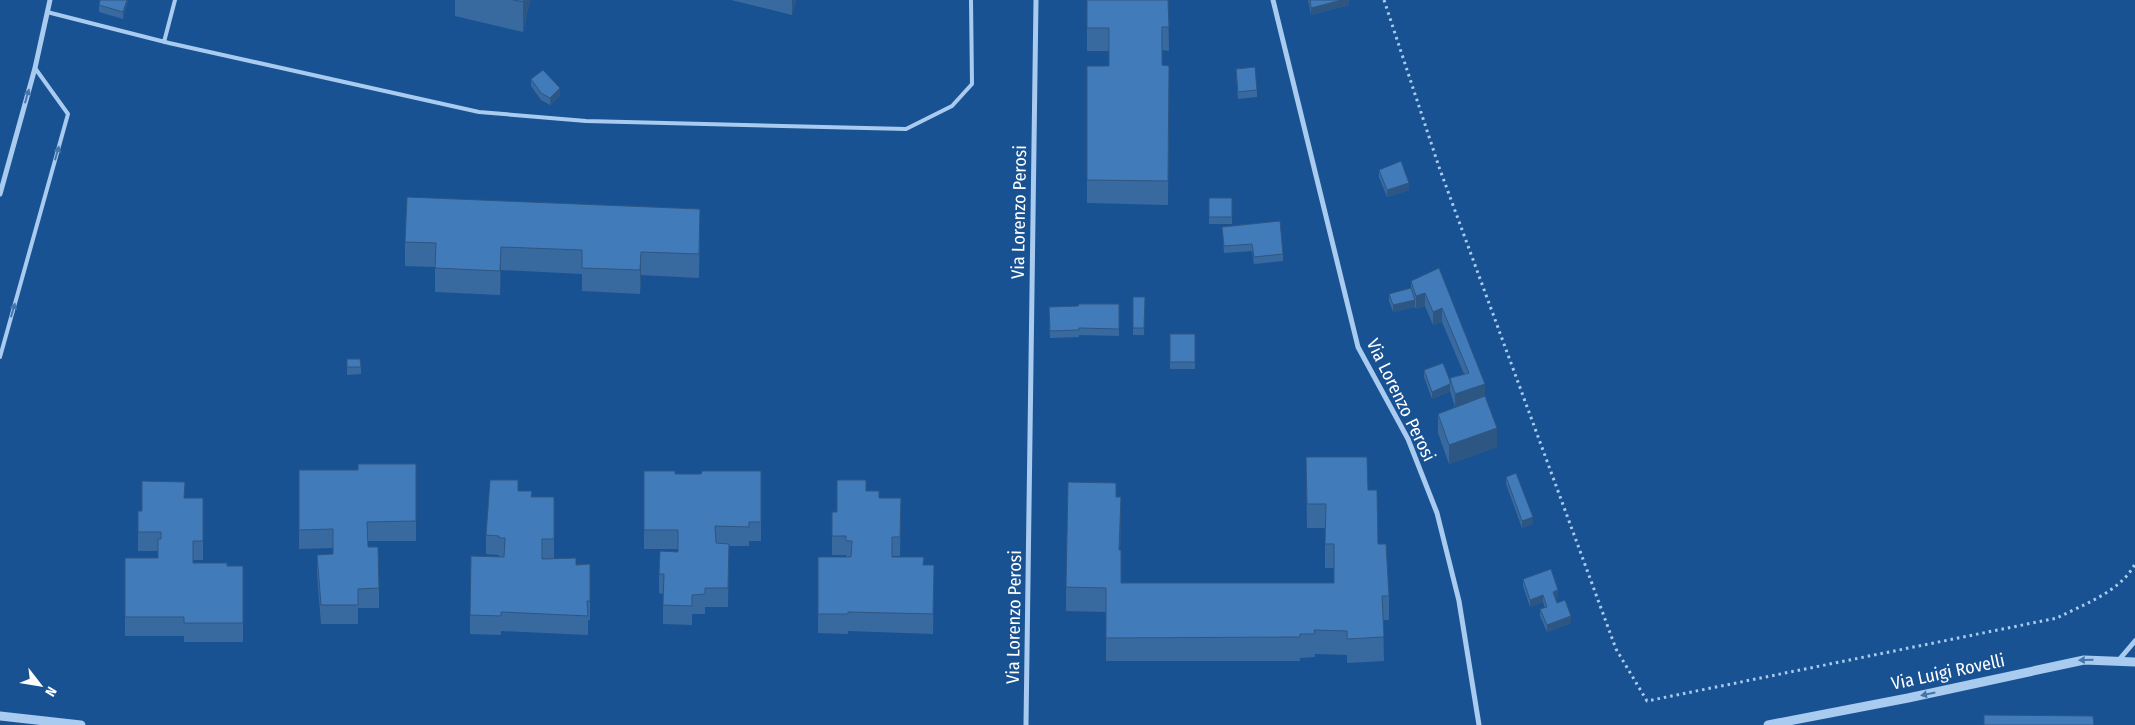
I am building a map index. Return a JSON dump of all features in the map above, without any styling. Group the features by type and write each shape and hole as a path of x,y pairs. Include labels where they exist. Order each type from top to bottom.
{"street":[{"path":"0,194 35,68 50,0"},
{"name":"Via Lorenzo Perosi","path":"1026,725 1036,0"},
{"name":"Via Lorenzo Perosi","path":"1273,0 1358,347 1408,439 1437,514 1459,601 1479,725"},
{"path":"2118,661 2135,641"},
{"name":"Via Luigi Rovelli","path":"1768,725 1908,698 2084,660 2135,662"},
{"path":"0,716 81,725"}],"lane":[{"path":"164,42 175,0"},
{"path":"47,12 164,42 479,112 586,121 906,129 952,106 972,84 971,0"},
{"path":"0,357 68,114 35,68"}],"path":[{"path":"1384,0 1439,167 1616,649 1647,701 2057,618 2106,593 2128,576 2135,564"}],"building":[{"path":"100,0 127,0 123,12 99,5"},
{"path":"1087,0 1168,0 1169,27 1162,27 1162,65 1169,66 1168,181 1087,180 1087,66 1109,66 1109,28 1087,28"},
{"path":"1310,0 1342,0 1311,8"},
{"path":"1255,67 1257,90 1238,92 1236,69"},
{"path":"543,70 560,88 550,98 541,93 531,79"},
{"path":"1401,161 1409,183 1387,190 1379,170"},
{"path":"407,197 700,209 699,254 641,252 640,270 582,268 582,250 501,247 500,271 435,268 436,243 405,242"},
{"path":"1209,198 1232,198 1232,217 1209,217"},
{"path":"1280,221 1283,254 1254,257 1252,244 1224,246 1222,227"},
{"path":"1439,268 1485,384 1455,394 1450,378 1469,373 1442,308 1433,312 1425,293 1416,296 1411,281"},
{"path":"1411,288 1415,300 1393,305 1389,294"},
{"path":"1133,297 1145,297 1144,328 1133,328"},
{"path":"1079,304 1119,304 1119,329 1079,328 1079,330 1050,331 1049,307 1078,306"},
{"path":"1170,334 1195,334 1195,362 1170,362"},
{"path":"347,359 360,359 361,367 347,367"},
{"path":"1443,363 1450,384 1432,392 1424,370"},
{"path":"1485,396 1497,428 1449,445 1438,414"},
{"path":"1306,457 1367,457 1368,490 1377,490 1378,544 1386,544 1389,596 1382,596 1384,637 1347,639 1347,631 1314,630 1315,634 1300,634 1300,637 1106,638 1106,588 1066,587 1068,482 1116,483 1116,497 1121,497 1119,550 1121,550 1121,583 1334,583 1334,544 1325,544 1326,504 1307,504"},
{"path":"358,464 416,464 416,521 367,522 368,547 378,547 379,588 358,589 358,605 321,605 317,555 333,554 333,529 299,530 299,470 358,470"},
{"path":"644,471 675,471 675,474 701,474 702,471 761,471 761,522 749,522 749,527 715,526 716,543 729,544 728,588 705,588 705,594 692,595 692,606 663,605 664,574 659,574 660,551 678,552 678,530 644,530"},
{"path":"1516,473 1533,517 1522,521 1506,477"},
{"path":"490,480 518,480 518,491 532,491 531,497 554,497 554,539 542,539 542,559 576,558 576,565 590,564 590,601 587,601 588,616 501,612 501,616 470,615 471,556 504,557 505,538 486,535"},
{"path":"837,480 866,480 866,491 879,491 879,498 901,498 900,537 892,537 892,557 924,557 923,565 934,565 933,614 848,612 848,614 818,614 818,557 851,557 852,541 846,541 846,536 832,536 832,512 837,512"},
{"path":"142,481 185,482 184,498 203,498 203,541 193,541 193,563 227,563 227,566 243,566 243,623 184,623 184,617 125,617 125,558 158,558 158,539 161,539 161,532 138,532 138,511 142,511"},
{"path":"1551,569 1558,590 1553,592 1557,603 1565,600 1571,616 1547,625 1540,609 1547,607 1543,595 1530,600 1523,579"},
{"path":"1984,715 2093,716 2094,725 1984,725"}]}
